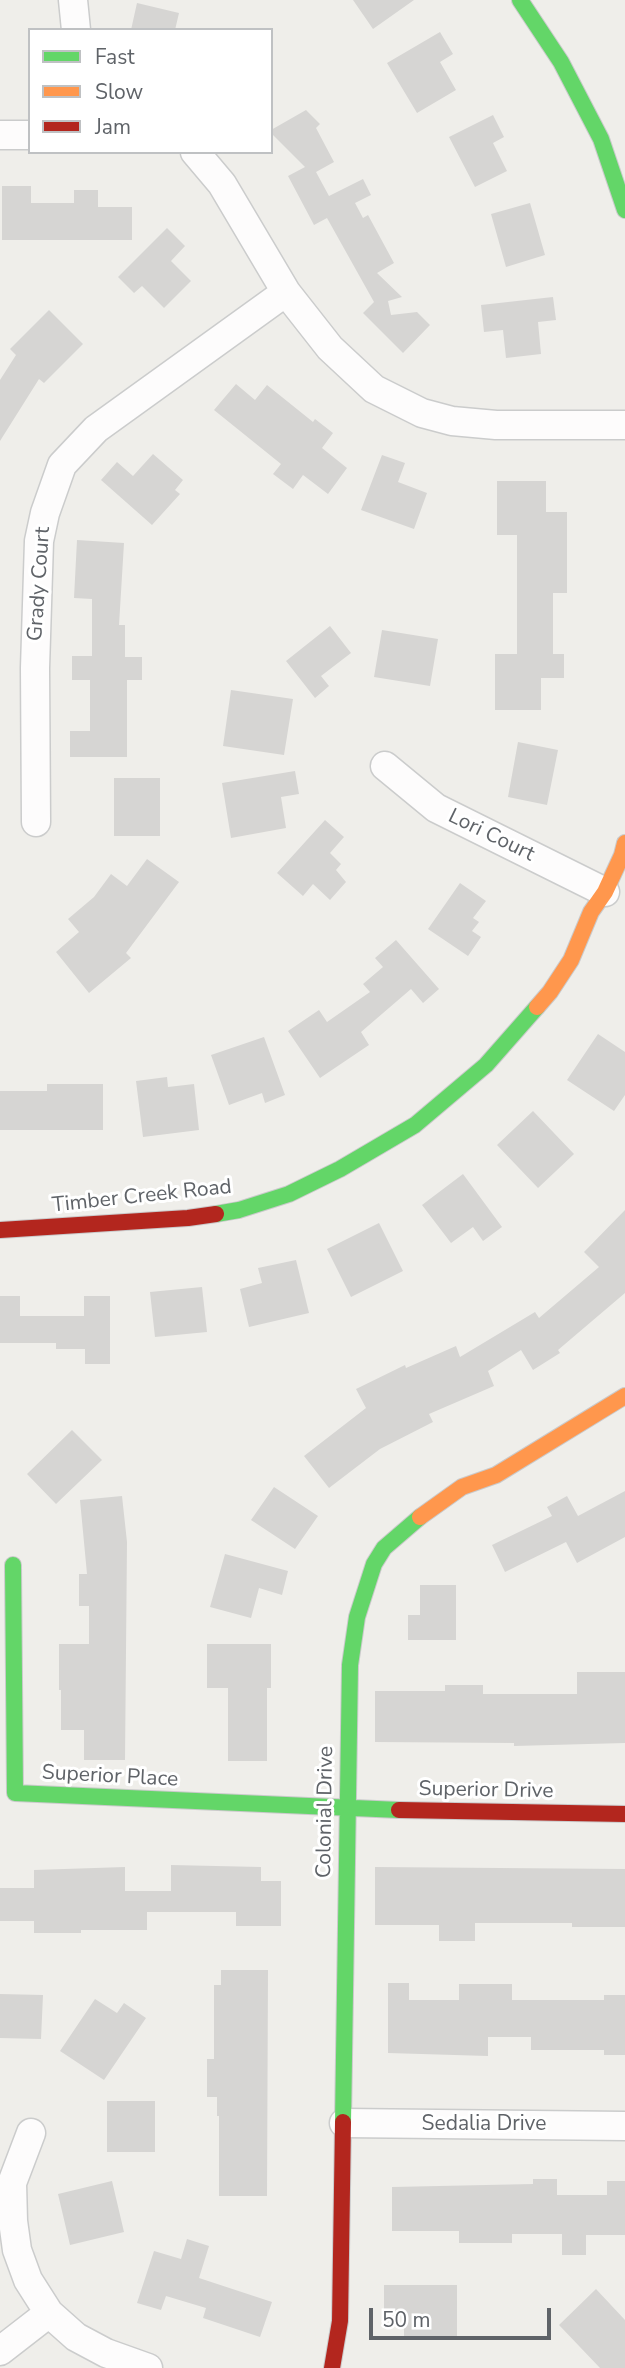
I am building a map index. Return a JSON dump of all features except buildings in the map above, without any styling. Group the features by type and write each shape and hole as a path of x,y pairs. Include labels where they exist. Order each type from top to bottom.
{"street":[{"path":"73,0 76,28"},
{"path":"520,0 561,62 601,139 625,209"},
{"path":"0,135 28,135"},
{"path":"197,154 222,184 286,292 330,348 374,388 422,413 452,421 496,425 625,425"},
{"name":"Grady Court","path":"36,822 38,541 62,465 96,429 286,292"},
{"name":"Lori Court","path":"385,766 436,808 605,892"},
{"name":"Timber Creek Road","path":"0,1230 188,1218 239,1210 289,1194 340,1169 415,1125 486,1065 550,992 571,960 591,912 605,892 625,843"},
{"name":"Colonial Drive","path":"332,2368 340,2321 350,1665 357,1617 374,1564 384,1548 422,1516 462,1488 496,1475 625,1396"},
{"name":"Superior Place","path":"13,1565 15,1793 347,1810"},
{"name":"Superior Drive","path":"347,1810 625,1814"},
{"name":"Sedalia Drive","path":"344,2123 625,2126"},
{"path":"31,2133 12,2183 17,2250 28,2280 49,2313 76,2337 106,2353 148,2368"},
{"path":"0,2351 49,2313"}],"traffic: fast":[{"path":"520,0 561,62 601,139 625,210"},
{"path":"216,1214 239,1210 289,1194 340,1169 415,1125 486,1065 537,1007"},
{"path":"343,2122 350,1665 357,1617 374,1564 384,1548 420,1517"},
{"path":"13,1565 15,1793 399,1810"}],"traffic: slow":[{"path":"537,1007 571,960 591,912 605,892 625,843"},
{"path":"420,1517 462,1487 496,1475 625,1396"}],"traffic: jam":[{"path":"0,1230 216,1214"},
{"path":"399,1810 625,1814"},
{"path":"332,2368 340,2321 343,2122"}]}
